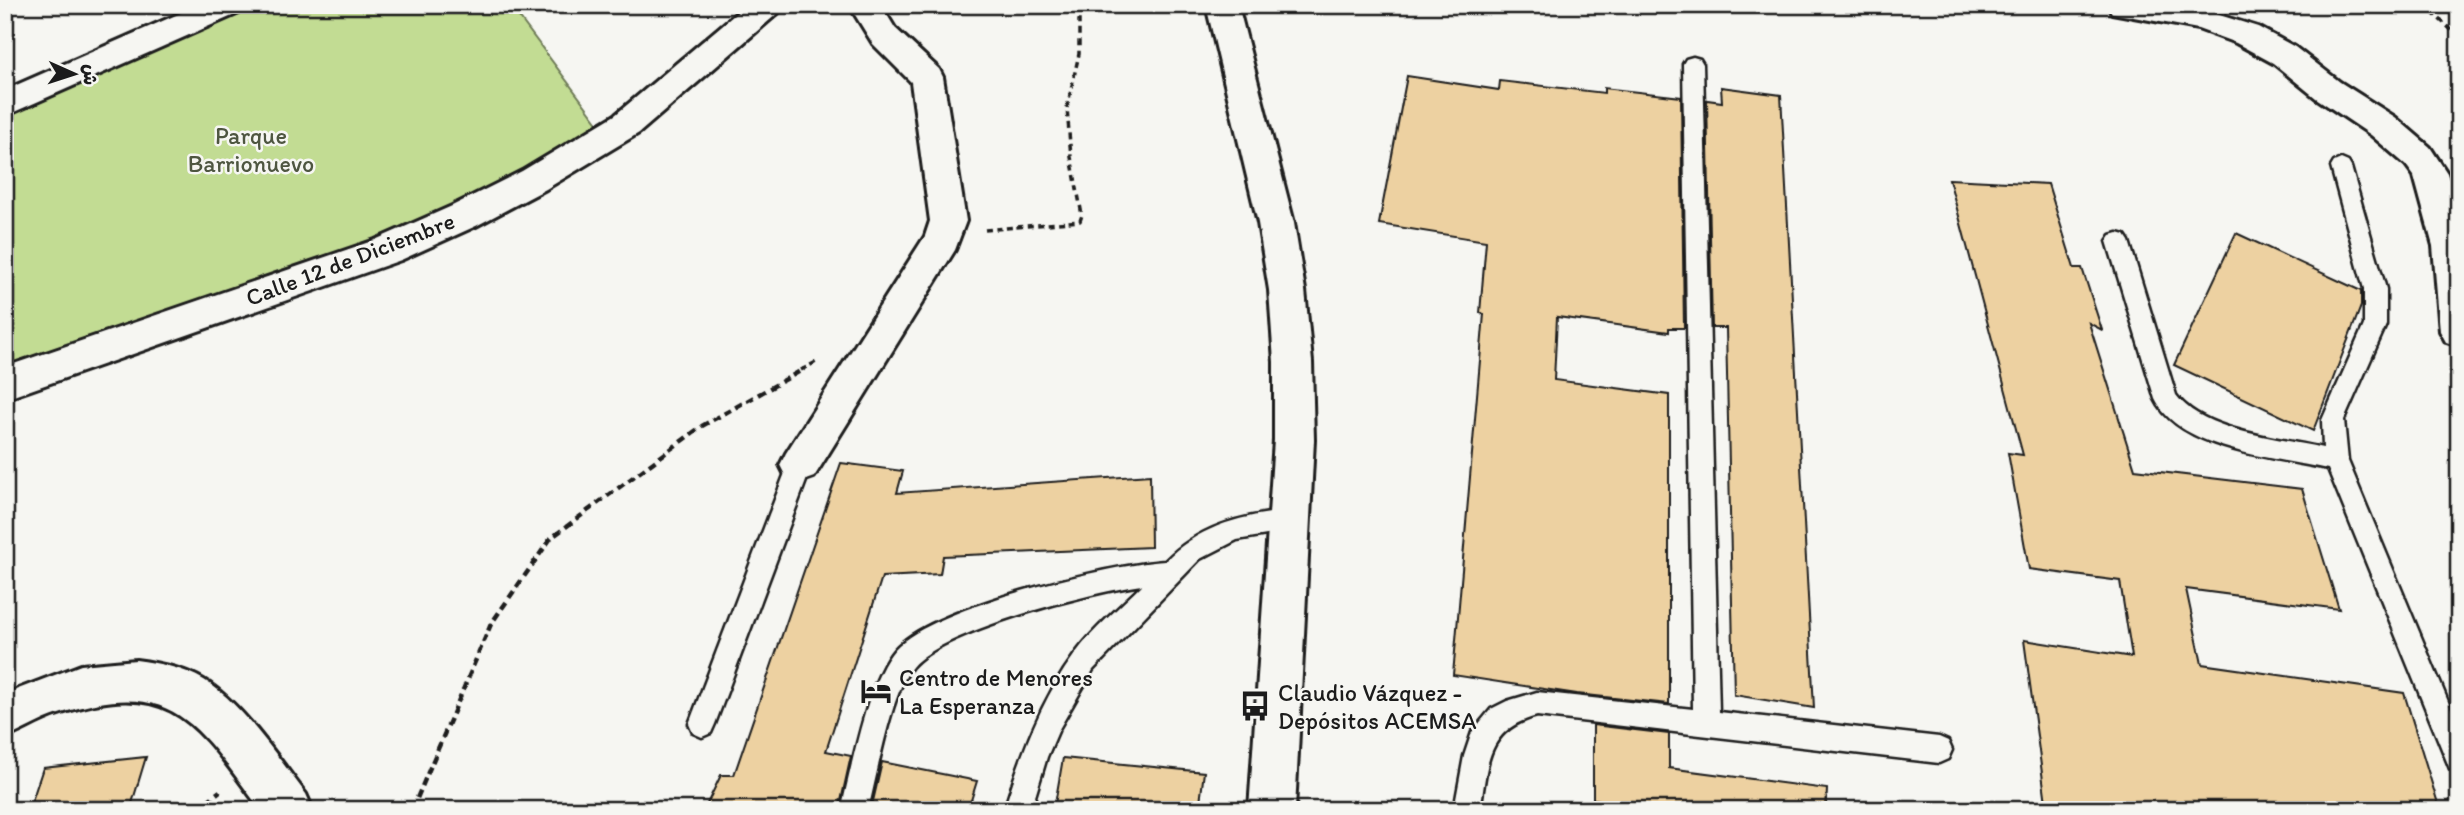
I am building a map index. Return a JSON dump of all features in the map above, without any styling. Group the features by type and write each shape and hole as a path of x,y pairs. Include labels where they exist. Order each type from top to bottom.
{"street":[{"path":"5,104 228,5"},
{"name":"Calle 12 de Diciembre","path":"5,383 388,250 464,216 534,180 627,124 767,5"},
{"path":"800,465 944,234 947,221 927,77 892,45 870,19 865,5"},
{"path":"1222,5 1276,223 1287,290 1293,362 1293,440 1272,810"},
{"path":"2123,5 2202,19 2266,44 2383,126 2418,156 2430,173 2451,246 2459,331"},
{"path":"5,717 56,693 89,684 145,681 170,687 193,696 211,710 290,810"}],"lane":[{"path":"1693,64 1706,722"},
{"path":"2341,167 2375,289 2376,302 2375,325 2333,420 2336,461 2459,760"},
{"path":"2118,240 2166,399 2173,410 2197,428 2212,433 2336,461"},
{"path":"702,724 800,465"},
{"path":"1017,810 1034,755 1050,720 1084,662 1191,551 1234,529 1260,523 1288,522"},
{"path":"854,810 886,691 904,659 920,644 959,624 1067,590 1139,574 1171,572"},
{"path":"1467,810 1483,734 1493,722 1521,706 1555,704 1939,750"}],"path":[{"path":"944,234 1080,221 1082,215 1071,157 1067,108 1079,54 1079,5"},
{"path":"2424,5 2459,37"},
{"path":"412,810 491,624 551,538 702,426 821,359"},
{"path":"174,810 180,804 185,810"}],"green space":[{"name":"Parque Barrionuevo","path":"225,5 510,5 608,136 527,186 5,385 5,99"}],"building":[{"path":"1407,76 1499,90 1500,81 1604,93 1604,88 1681,97 1684,328 1669,328 1669,332 1557,317 1554,380 1669,395 1669,704 1577,694 1453,675 1484,314 1480,313 1486,241 1379,224"},
{"path":"1721,87 1781,95 1814,708 1734,695 1726,328 1712,328 1707,100 1722,102"},
{"path":"1949,179 2048,184 2074,268 2082,268 2102,330 2089,323 2135,469 2302,489 2339,609 2186,589 2202,664 2404,693 2440,810 2047,810 2024,640 2132,657 2120,581 2029,569 2008,453 2023,455"},
{"path":"2236,233 2361,291 2361,306 2313,431 2174,365"},
{"path":"841,463 903,471 897,493 1150,475 1151,547 943,556 940,574 882,577 826,751 851,756 839,810 704,810 721,775 734,775"},
{"path":"1593,725 1669,734 1669,768 1827,789 1826,810 1674,810 1593,799"},
{"path":"146,757 130,810 29,810 43,768"},
{"path":"1063,758 1204,772 1199,810 1054,810"},
{"path":"882,762 977,781 968,810 871,810"}],"place":[{"name":"Centro de Menores La Esperanza","path":"876,691"},
{"name":"Claudio Vázquez - Depósitos ACEMSA","path":"1255,706"}]}
